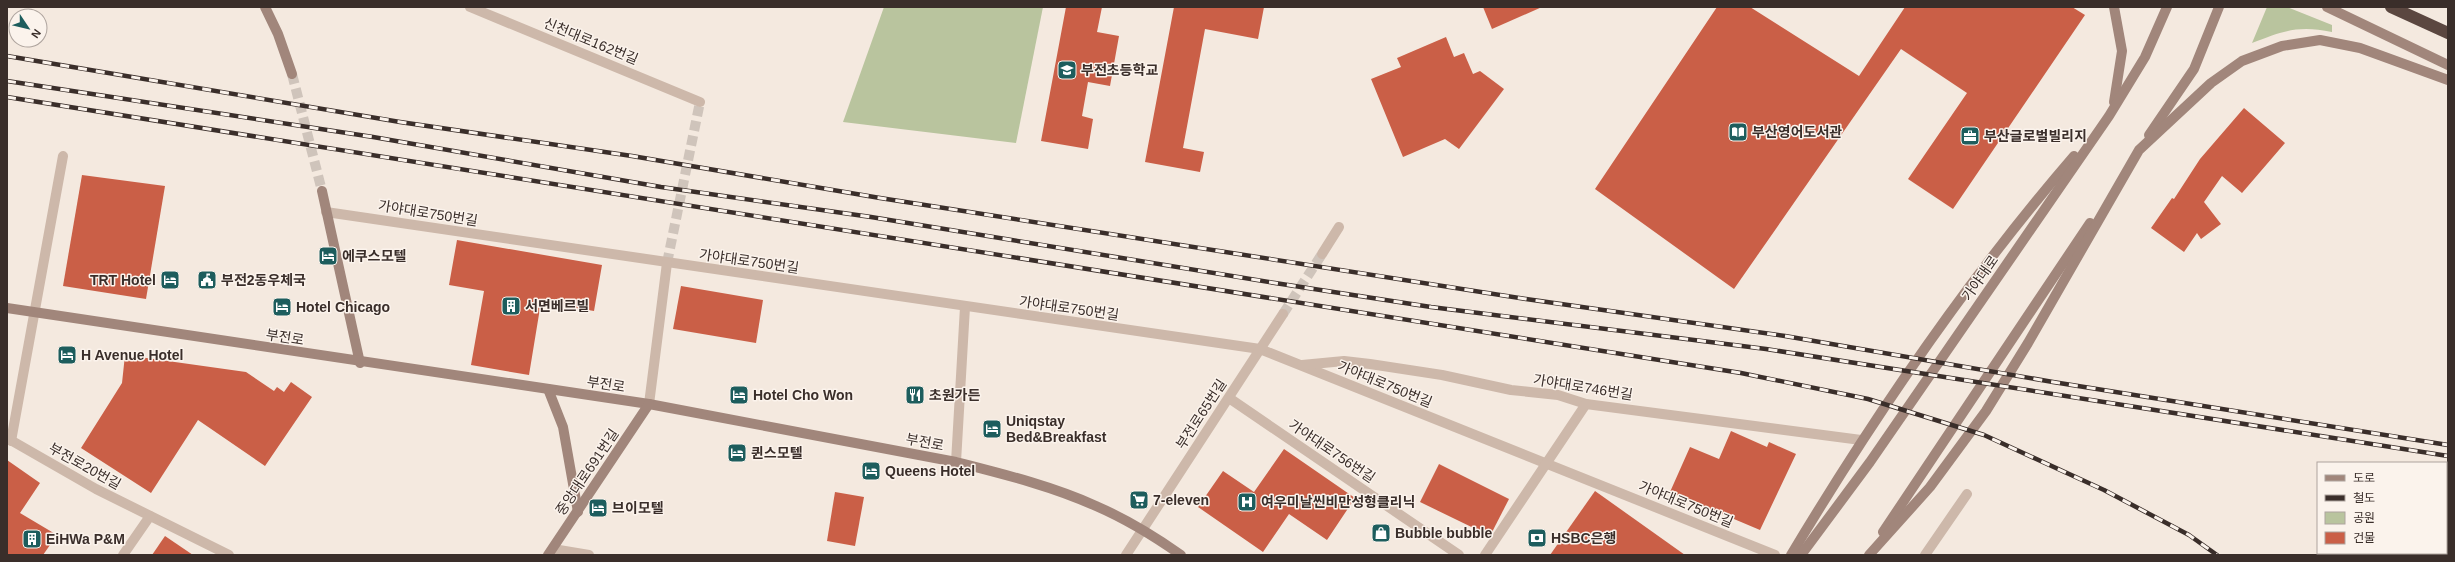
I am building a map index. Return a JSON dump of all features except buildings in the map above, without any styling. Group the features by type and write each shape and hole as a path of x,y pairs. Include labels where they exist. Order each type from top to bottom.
{"highway":[{"path":"2391,7 2448,33"}],"main road":[{"path":"266,7 278,34 292,74"},
{"path":"1791,555 1861,440 1958,301 2030,208 2109,116 2115,100 2122,51 2114,7"},
{"name":"가야대로","path":"1801,555 1870,462 2109,116 2145,57 2167,7"},
{"path":"1868,555 2194,69 2219,7"},
{"path":"2327,7 2448,65"},
{"path":"1868,555 1930,487 1986,410 2028,343 2139,150 2211,83 2242,62 2282,46 2320,40 2360,48 2448,80"},
{"path":"322,191 360,363"},
{"name":"부전로","path":"7,308 360,363 649,404 956,462 1005,474 1096,505 1143,530 1180,555"},
{"path":"548,389 563,427 578,512"},
{"name":"중앙대로691번길","path":"551,552 649,404"}],"street":[{"name":"신천대로162번길","path":"470,7 700,102"},
{"path":"9,440 35,312 63,156"},
{"name":"가야대로750번길","path":"326,212 965,307 1260,349 1775,555"},
{"path":"1322,254 1339,227"},
{"path":"649,404 667,263"},
{"path":"956,462 965,307"},
{"name":"부전로65번길","path":"1126,555 1283,314"},
{"name":"가야대로746번길","path":"1301,366 1344,361 1370,364 1442,375 1511,390 1558,395 1586,404 1861,440"},
{"name":"가야대로756번길","path":"1229,398 1459,555"},
{"path":"1485,555 1586,404"},
{"name":"부전로20번길","path":"9,440 96,489 229,555"},
{"path":"1925,555 1967,494"},
{"path":"123,555 150,516"},
{"path":"551,552 589,555"}],"green space":[{"path":"884,7 1043,7 1016,143 843,122"},
{"path":"2267,7 2287,7 2332,25 2332,32 2310,29 2291,30 2252,43"}],"tunnel":[{"path":"292,74 322,191"},
{"path":"667,263 700,102"},
{"path":"1283,314 1322,254"}],"railway":[{"path":"7,56 400,122 632,156 880,198 1526,299 1785,336 2053,382 2448,445"},
{"path":"7,81 373,137 661,187 871,217 1431,307 1766,349 2448,456"},
{"path":"7,97 1741,373 1868,399 1984,435 2104,490 2189,535 2217,555"}],"place":[{"name":"부전초등학교","path":"1067,70"},
{"name":"부산영어도서관","path":"1738,132"},
{"name":"부산글로벌빌리지","path":"1970,136"},
{"name":"에쿠스모텔","path":"328,256"},
{"name":"TRT Hotel","path":"170,280"},
{"name":"부전2동우체국","path":"207,280"},
{"name":"서면베르빌","path":"511,306"},
{"name":"Hotel Chicago","path":"282,307"},
{"name":"H Avenue Hotel","path":"67,355"},
{"name":"Hotel Cho Won","path":"739,395"},
{"name":"초원가든","path":"915,395"},
{"name":"Uniqstay Bed&Breakfast","path":"992,429"},
{"name":"퀸스모텔","path":"737,453"},
{"name":"Queens Hotel","path":"871,471"},
{"name":"7-eleven","path":"1139,500"},
{"name":"여우미날씬비만성형클리닉","path":"1247,502"},
{"name":"브이모텔","path":"598,508"},
{"name":"Bubble bubble","path":"1381,533"},
{"name":"HSBC은행","path":"1537,538"},
{"name":"EiHWa P&M","path":"32,539"}]}
